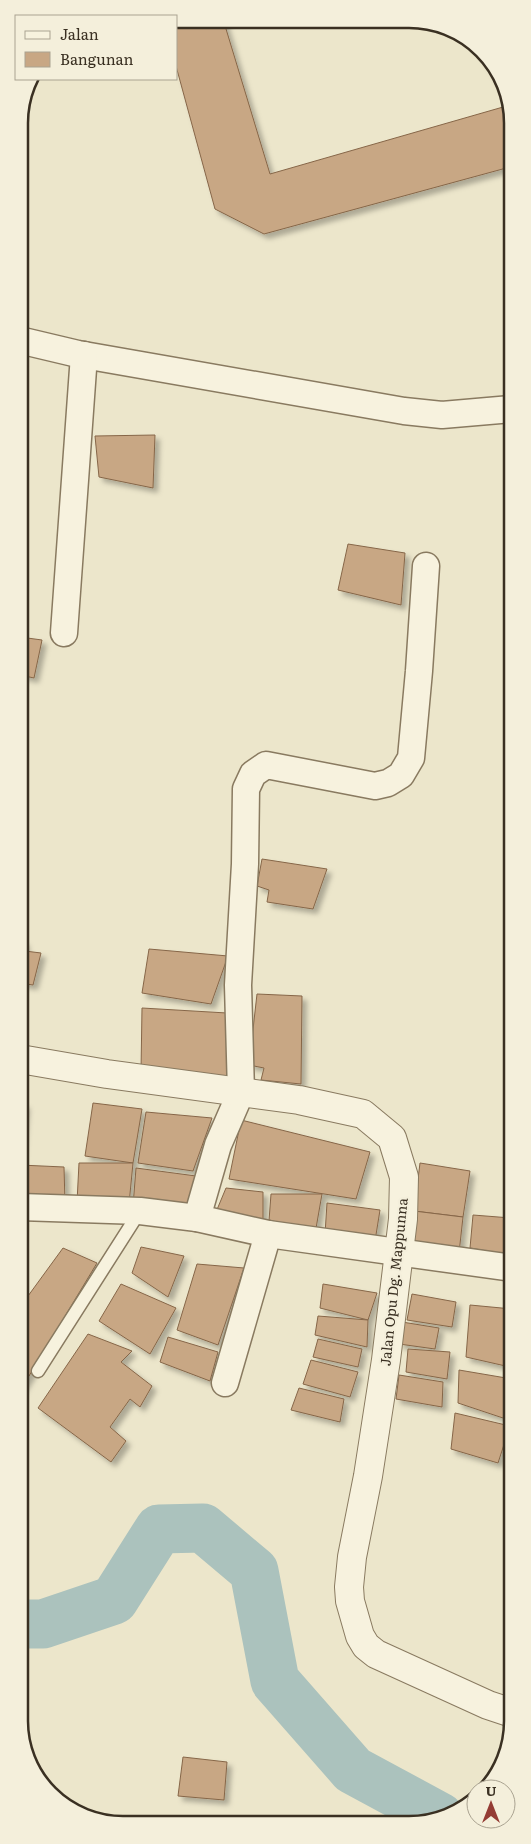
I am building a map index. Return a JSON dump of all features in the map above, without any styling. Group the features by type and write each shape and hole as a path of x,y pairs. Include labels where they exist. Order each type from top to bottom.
{"street":[{"path":"28,342 84,355 404,411 442,414 504,410"},
{"path":"64,633 84,355"},
{"path":"197,1218 218,1145 241,1092 238,985 245,864 246,789 253,774 266,765 375,786 388,783 401,775 411,758 415,728 426,566"},
{"name":"Jalan Opu Dg. Mappunna","path":"28,1060 107,1074 299,1100 363,1114 392,1138 404,1177 403,1219 376,1428 352,1557 350,1601 360,1636 366,1646 376,1654 503,1710"},
{"path":"28,1207 140,1211 197,1218 268,1234 503,1267"},
{"path":"225,1383 268,1234"}],"lane":[{"path":"38,1371 140,1211"}],"building":[{"path":"178,28 226,28 270,174 502,107 504,169 264,234 215,209 178,73"},
{"path":"155,435 153,488 99,477 95,436"},
{"path":"348,544 405,553 401,605 338,590"},
{"path":"28,638 42,640 34,678 28,677"},
{"path":"262,859 327,869 313,909 267,902 269,890 257,886"},
{"path":"149,949 228,956 211,1004 142,993"},
{"path":"28,951 41,953 33,985 28,984"},
{"path":"257,994 302,996 301,1084 261,1080 264,1068 249,1065"},
{"path":"142,1008 227,1013 228,1082 141,1071"},
{"path":"93,1103 142,1109 133,1163 85,1156"},
{"path":"146,1112 212,1118 193,1171 138,1163"},
{"path":"241,1120 370,1152 356,1199 229,1179"},
{"path":"79,1163 133,1163 129,1204 77,1202"},
{"path":"420,1163 470,1171 463,1217 414,1211"},
{"path":"28,1165 64,1167 65,1203 28,1201"},
{"path":"136,1168 196,1176 187,1211 133,1206"},
{"path":"226,1188 263,1192 263,1223 216,1212"},
{"path":"271,1194 322,1194 315,1234 268,1234"},
{"path":"327,1203 380,1210 375,1241 325,1234"},
{"path":"414,1211 463,1217 459,1253 412,1248"},
{"path":"473,1215 503,1217 503,1254 470,1248"},
{"path":"141,1247 184,1256 168,1297 132,1273"},
{"path":"63,1248 97,1263 28,1378 28,1296"},
{"path":"197,1264 244,1268 218,1345 177,1330"},
{"path":"121,1284 176,1308 150,1354 99,1321"},
{"path":"323,1284 377,1293 368,1320 320,1308"},
{"path":"412,1294 456,1302 452,1327 407,1320"},
{"path":"470,1305 503,1308 503,1365 466,1357"},
{"path":"318,1316 368,1320 367,1347 315,1335"},
{"path":"402,1322 439,1328 435,1349 399,1344"},
{"path":"88,1334 132,1351 121,1362 152,1386 140,1407 130,1399 110,1427 126,1441 111,1462 38,1408"},
{"path":"168,1337 218,1352 210,1381 160,1362"},
{"path":"318,1339 362,1349 358,1367 313,1357"},
{"path":"408,1349 450,1352 447,1379 406,1372"},
{"path":"311,1360 358,1372 350,1397 303,1384"},
{"path":"459,1370 503,1378 503,1418 458,1403"},
{"path":"399,1375 443,1382 442,1407 396,1399"},
{"path":"299,1388 344,1399 340,1422 291,1410"},
{"path":"455,1413 503,1424 503,1447 498,1463 451,1449"},
{"path":"183,1757 227,1762 224,1800 178,1796"}],"waterway":[{"path":"28,1624 43,1624 114,1600 159,1529 203,1528 254,1571 275,1681 353,1770 433,1813"}]}
